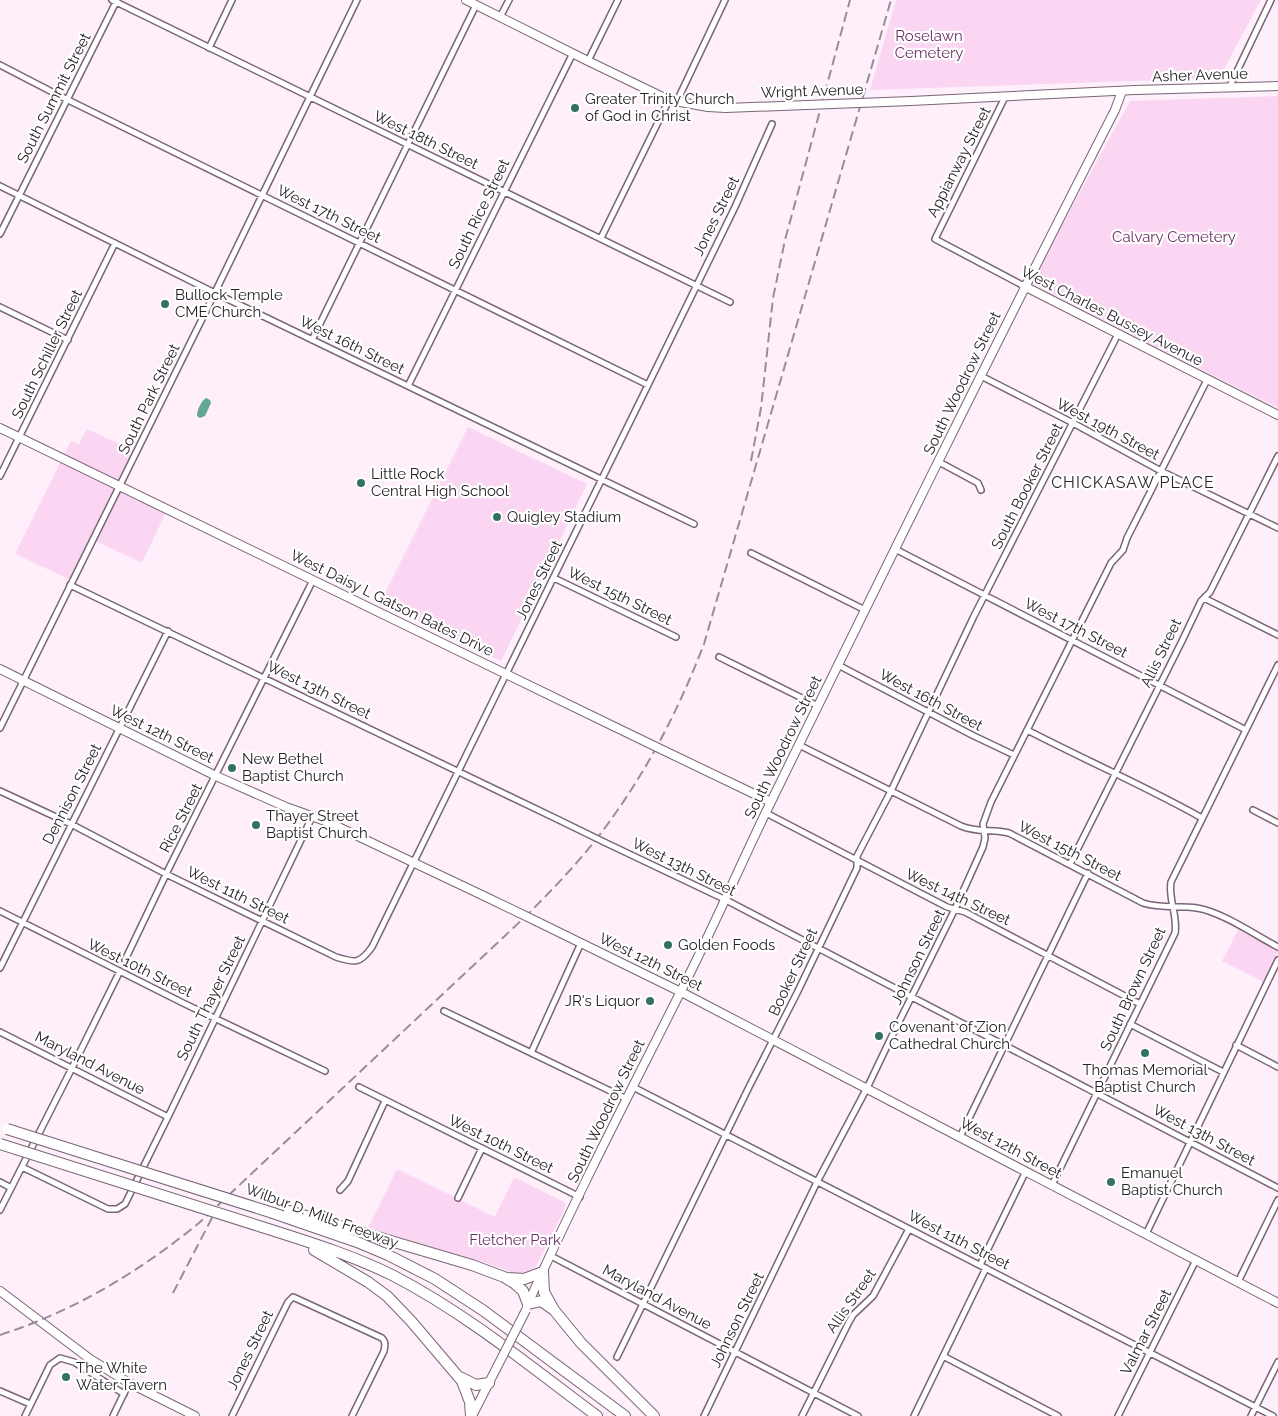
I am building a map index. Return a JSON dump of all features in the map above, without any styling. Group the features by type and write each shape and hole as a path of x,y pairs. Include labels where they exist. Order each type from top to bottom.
{"highway":[{"name":"Wilbur D. Mills Freeway","path":"3,1128 223,1197 275,1210 388,1255 434,1278 498,1321 626,1416"},
{"name":"Wilbur D. Mills Freeway","path":"0,1144 285,1234 373,1266 422,1291 464,1317 597,1416"},
{"path":"275,1210 452,1258 504,1277 522,1289 527,1307 541,1301 554,1310"},
{"path":"285,1234 352,1271 386,1296 411,1321 458,1375 465,1386 472,1416"},
{"path":"504,1277 524,1279 543,1272 544,1292 554,1310 588,1350 654,1416"},
{"path":"458,1375 476,1385 489,1383"}],"main road":[{"name":"Wright Avenue","path":"466,0 588,62 673,101 708,107 726,108 911,101 1122,91"},
{"name":"Asher Avenue","path":"1122,91 1278,86"},
{"name":"South Woodrow Street","path":"472,1416 681,992 838,665 1024,286 1115,110 1122,91"},
{"name":"West Charles Bussey Avenue","path":"1024,286 1278,415"},
{"name":"West Daisy L Gatson Bates Drive","path":"0,428 771,802"},
{"name":"West 12th Street","path":"0,669 216,776 262,797 313,816 414,862 681,992 1278,1303"},
{"path":"0,1291 82,1354 129,1383 195,1416"}],"street":[{"path":"209,48 232,0"},
{"name":"South Park Street","path":"0,728 311,98 357,0"},
{"path":"500,17 509,0"},
{"path":"588,62 618,0"},
{"path":"601,238 725,0"},
{"path":"1229,88 1271,0"},
{"name":"West 18th Street","path":"115,1 730,302"},
{"name":"South Summit Street","path":"0,234 68,100 115,1"},
{"path":"312,340 476,4"},
{"name":"South Rice Street","path":"408,386 573,53"},
{"name":"West 17th Street","path":"0,65 648,385"},
{"name":"Appianway Street","path":"935,239 1005,97"},
{"name":"Jones Street","path":"360,961 372,947 507,675 738,200 772,124"},
{"name":"West 16th Street","path":"0,186 215,293 694,524"},
{"name":"West Charles Bussey Avenue","path":"935,239 1024,286"},
{"name":"South Schiller Street","path":"0,476 114,243"},
{"path":"0,308 68,340"},
{"name":"South Booker Street","path":"985,596 1118,334"},
{"name":"West 19th Street","path":"981,376 1161,471 1278,528"},
{"name":"Johnson Street","path":"704,1416 817,1182 867,1088 955,910 983,847 983,824 991,802 1111,563 1123,550 1127,538 1207,380"},
{"name":"Allis Street","path":"1070,864 1201,601 1210,592 1278,456"},
{"path":"939,462 978,483 981,490"},
{"name":"West 17th Street","path":"895,549 1246,730"},
{"path":"751,553 865,610"},
{"name":"West 15th Street","path":"554,578 676,637"},
{"name":"Rice Street","path":"125,960 313,580"},
{"name":"West 13th Street","path":"70,585 724,899 1278,1188"},
{"name":"Booker Street","path":"617,1357 774,1040 857,868 857,856 891,791 985,596"},
{"path":"1204,598 1278,636"},
{"name":"Dennison Street","path":"0,968 168,631"},
{"path":"719,657 818,706"},
{"name":"West 16th Street","path":"838,665 1014,755"},
{"name":"South Brown Street","path":"1052,1185 1175,933 1176,924 1170,893 1171,882 1278,665"},
{"path":"1027,730 1114,774 1167,798 1202,818"},
{"name":"West 15th Street","path":"799,745 961,826 973,831 984,830 1009,833 1143,903 1160,907 1206,910 1278,947"},
{"name":"West 11th Street","path":"0,791 71,824 166,874 336,957 349,961 360,961"},
{"path":"1253,810 1278,824"},
{"name":"West 14th Street","path":"766,814 947,907 965,912 1140,1004"},
{"name":"South Thayer Street","path":"22,1167 114,1210 120,1208 128,1200 313,816"},
{"path":"960,1137 1088,873"},
{"name":"West 10th Street","path":"0,911 325,1071"},
{"path":"531,1053 581,943"},
{"path":"1146,1234 1278,960"},
{"path":"0,1210 120,971"},
{"path":"444,1011 627,1099"},
{"path":"1130,1024 1223,1072"},
{"name":"Maryland Avenue","path":"0,1032 168,1117"},
{"path":"1236,1045 1278,1067"},
{"name":"West 10th Street","path":"358,1087 580,1197"},
{"name":"West 11th Street","path":"633,1087 1273,1416"},
{"path":"340,1190 348,1181 386,1101"},
{"path":"458,1198 482,1148"},
{"path":"980,1265 1026,1171"},
{"path":"0,1182 11,1188"},
{"path":"1238,1282 1278,1200"},
{"name":"Allis Street","path":"802,1416 849,1322 873,1296 909,1229"},
{"name":"Maryland Avenue","path":"551,1256 858,1416"},
{"name":"Valmar Street","path":"1118,1416 1196,1260"},
{"path":"914,1416 986,1268"},
{"name":"Jones Street","path":"232,1416 288,1302 293,1296 382,1338 384,1341 384,1351 352,1416"},
{"path":"944,1356 1058,1416"},
{"path":"25,1416 50,1365 60,1358 74,1362 124,1394"},
{"path":"1251,1416 1278,1362"},
{"path":"113,1416 129,1383"},
{"path":"0,1391 30,1404"}],"green space":[{"name":"Roselawn Cemetery","path":"896,0 1261,0 1219,78 870,90"},
{"name":"Calvary Cemetery","path":"1278,96 1278,408 1030,283 1130,101"},
{"name":"Quigley Stadium","path":"468,427 587,484 501,661 380,603"},
{"path":"87,429 137,452 120,487 167,510 142,563 94,540 73,581 15,554 71,441 79,444"},
{"path":"1238,930 1278,951 1264,982 1222,961"},
{"name":"Fletcher Park","path":"397,1169 495,1217 514,1177 564,1202 566,1206 534,1270 517,1274 368,1228"}],"shaded area":[{"path":"206,398 211,403 205,416 200,418 197,416 198,411 201,403"}],"railway":[{"path":"751,461 761,408 773,298 785,240 850,0"},
{"path":"0,1335 54,1314 105,1288 153,1258 199,1223 526,916 578,861 622,804 649,760 673,715 704,644 891,0"},
{"path":"173,1293 215,1212"}],"place":[{"name":"Greater Trinity Church of God in Christ","path":"575,108"},
{"name":"Bullock Temple CME Church","path":"165,304"},
{"name":"Little Rock Central High School","path":"361,483"},
{"name":"Quigley Stadium","path":"497,517"},
{"name":"New Bethel Baptist Church","path":"232,768"},
{"name":"Thayer Street Baptist Church","path":"256,825"},
{"name":"Golden Foods","path":"668,945"},
{"name":"JR's Liquor","path":"650,1001"},
{"name":"Covenant of Zion Cathedral Church","path":"879,1036"},
{"name":"Thomas Memorial Baptist Church","path":"1145,1053"},
{"name":"Emanuel Baptist Church","path":"1111,1182"},
{"name":"The White Water Tavern","path":"66,1377"}],"district":[{"name":"CHICKASAW PLACE","path":"1133,482"}]}
